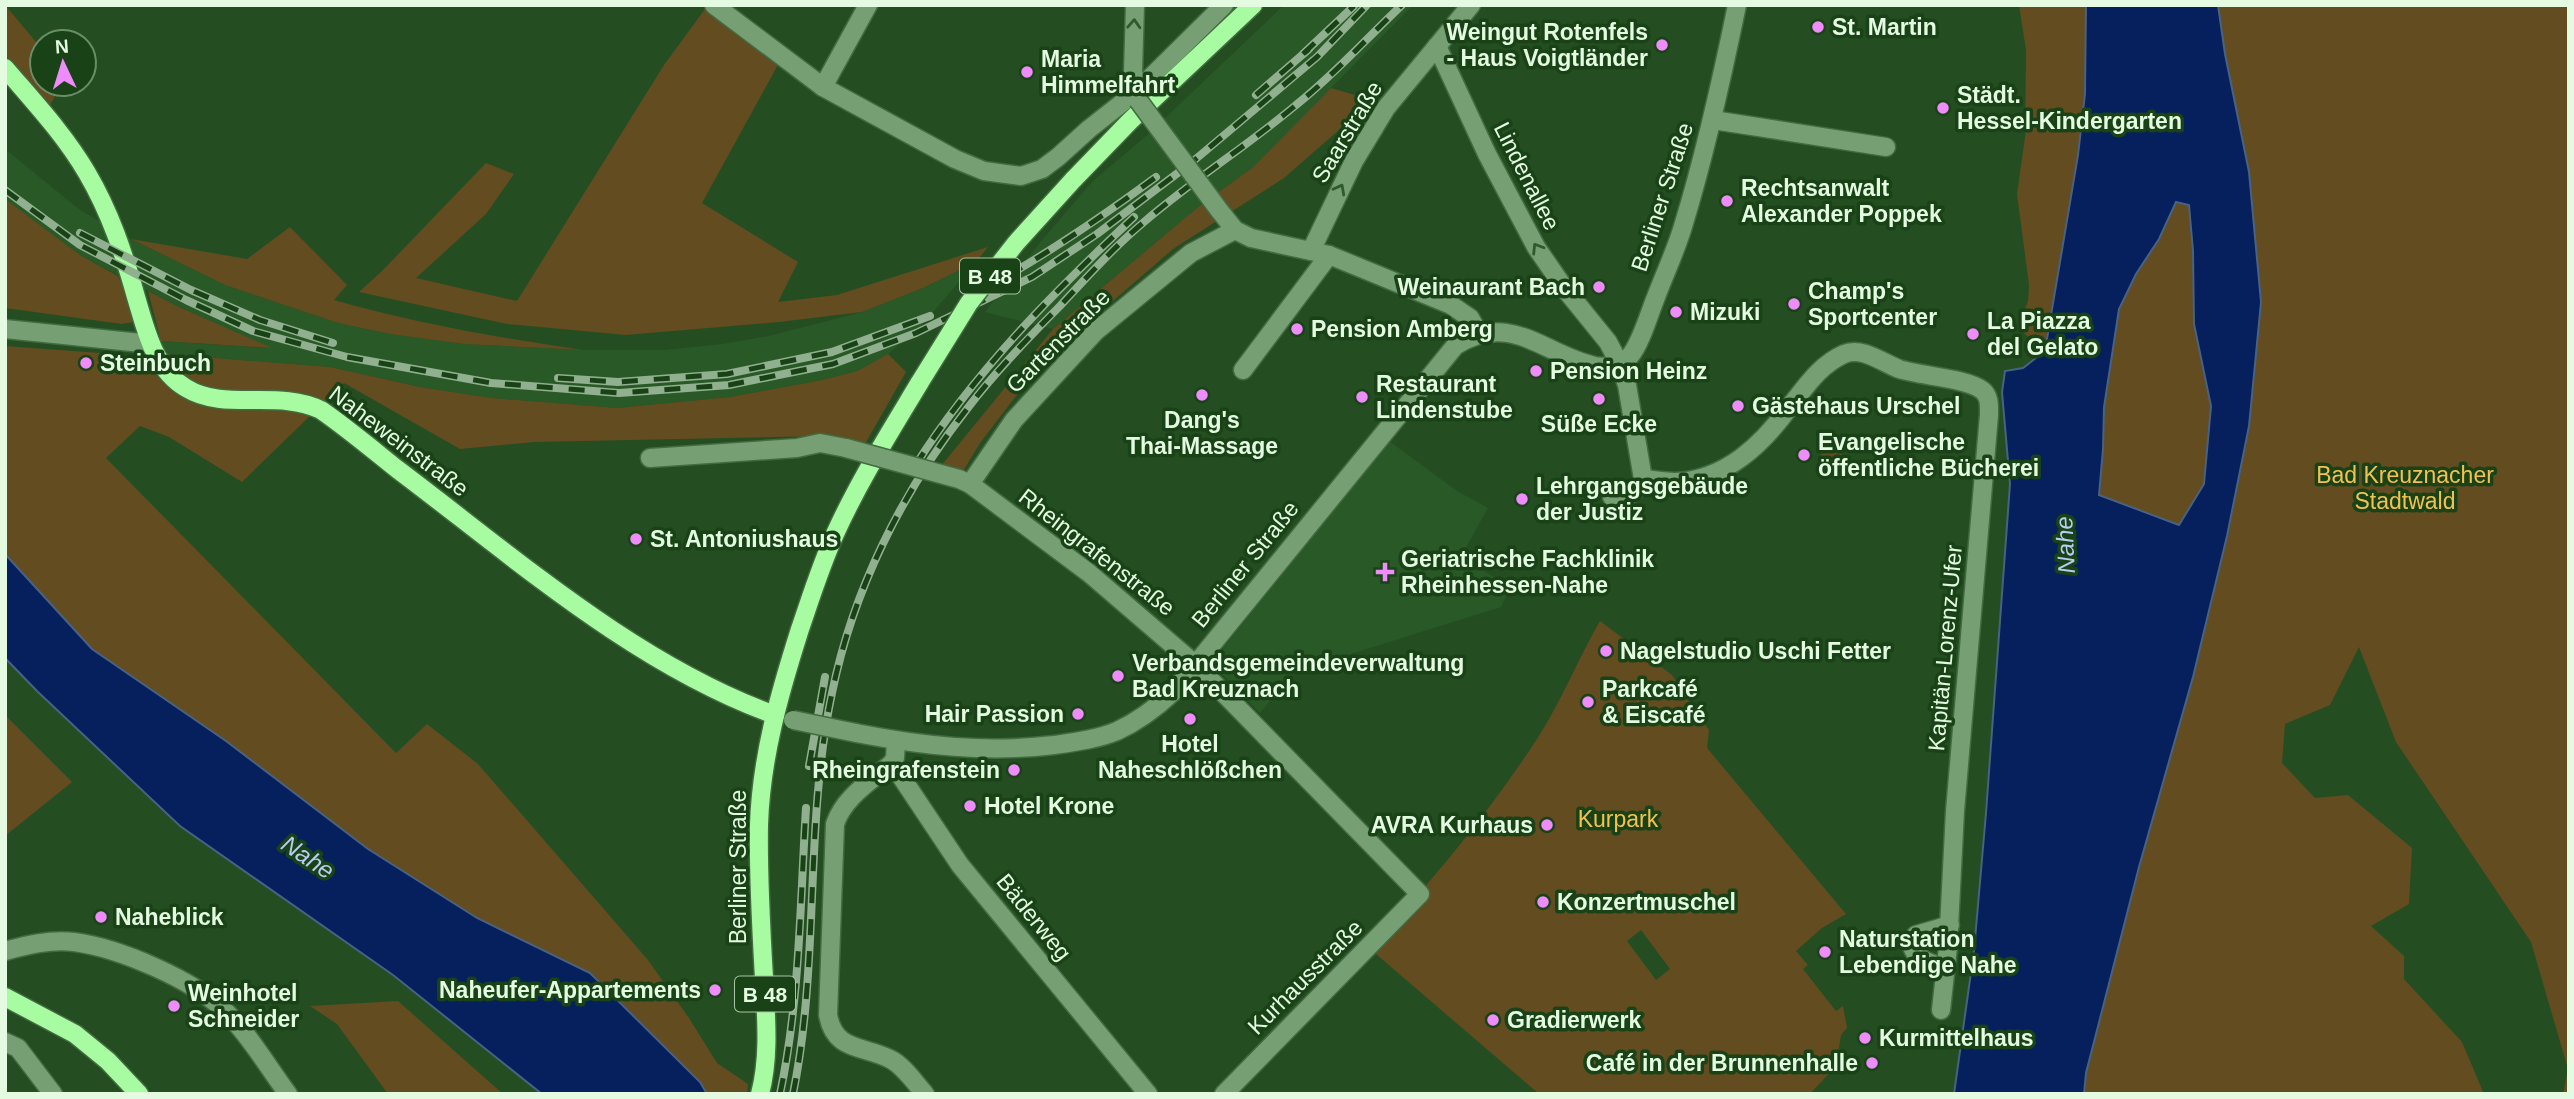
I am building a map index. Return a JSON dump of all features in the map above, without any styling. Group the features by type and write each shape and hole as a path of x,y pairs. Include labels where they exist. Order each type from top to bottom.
{"main road":[{"name":"B 48","path":"784,717 807,607 834,535 863,479 970,303 1016,243 1073,180 1130,121 1253,5"},
{"name":"Naheweinstraße","path":"5,68 61,134 99,195 119,240 150,344 172,377 196,393 221,398 298,401 321,410 508,555 618,633 721,693 784,717"},
{"name":"Berliner Straße","path":"760,1094 765,1072 766,1039 759,893 759,823 765,762 784,717"},
{"path":"5,997 75,1034 108,1061 139,1094"}],"street":[{"path":"714,5 823,87 955,159 984,171 1021,176 1042,169 1137,96 1224,5"},
{"path":"823,87 868,5"},
{"path":"1135,5 1133,72 1137,96 1235,230 1251,238 1329,255 1451,305 1470,318 1479,334 1505,332 1523,337 1594,366 1607,367 1619,363 1629,398 1643,479 1636,491 1629,496 1612,497"},
{"path":"1437,47 1471,5"},
{"name":"Berliner Straße","path":"1619,363 1630,356 1638,341 1684,226 1713,120 1737,5"},
{"name":"Saarstraße","path":"1311,251 1354,161 1386,108 1437,47"},
{"name":"Lindenallee","path":"1437,47 1487,154 1536,247 1565,289 1608,342 1619,363"},
{"path":"1713,120 1886,147"},
{"name":"Gartenstraße","path":"964,482 1014,420 1096,331 1191,253 1235,230"},
{"path":"1243,370 1329,255"},
{"path":"5,329 150,344"},
{"name":"Berliner Straße","path":"784,717 896,741 960,749 1025,748 1094,738 1115,732 1147,714 1174,691 1444,358 1455,346 1479,334"},
{"name":"Kapitän-Lorenz-Ufer","path":"1643,479 1675,482 1709,476 1741,458 1756,447 1816,373 1846,353 1861,352 1899,369 1971,386 1982,390 1988,397 1989,415 1955,811 1950,925 1941,1010"},
{"name":"Rheingrafenstraße","path":"650,458 797,448 820,443 964,482 1089,573 1196,665 1420,894"},
{"path":"896,741 892,763 846,802 835,824 828,1015 831,1028 838,1038 847,1044 892,1059 925,1094"},
{"name":"Bäderweg","path":"892,763 960,865 1148,1094"},
{"name":"Kurhausstraße","path":"1224,1094 1420,894"},
{"path":"1946,968 1930,964 1921,958 1912,950 1911,942 1916,935 1950,925"},
{"path":"5,951 31,944 72,942 103,949 154,967 205,993 228,1014 288,1094"},
{"path":"5,1042 18,1048 53,1094"}],"shaded area":[{"path":"1284,5 1413,5 1252,168 1198,207 1053,329 985,312 1092,182 1146,136"},
{"path":"5,149 80,210 131,239 225,285 338,323 390,334 464,344 583,350 665,350 722,344 769,336 862,312 923,288 976,262 921,326 888,354 857,371 730,397 617,408 492,398 420,387 330,367 166,354 161,341 269,348 179,307 80,255 21,212 5,199"},
{"name":"Geriatrische Fachklinik Rheinhessen-Nahe","path":"1389,441 1457,491 1488,508 1460,558 1511,586 1501,607 1309,667 1302,662 1260,713 1217,669 1217,656"}],"green space":[{"path":"5,5 28,32 28,81 5,55"},
{"path":"2019,5 2086,5 2085,94 2078,155 2045,351 2018,328 2028,301 2029,285 2017,194 2025,137 2026,50"},
{"name":"Bad Kreuznacher Stadtwald","path":"2218,5 2569,5 2569,1094 2563,1094 2568,1069 2531,942 2396,742 2359,647 2330,705 2285,724 2282,763 2315,798 2348,795 2412,848 2409,904 2371,926 2404,956 2404,979 2462,1042 2484,1094 2084,1094 2086,1073 2139,867 2193,677 2227,536 2249,426 2261,302"},
{"path":"705,9 780,61 702,203 798,262 778,302 837,295 988,247 976,262 923,288 862,312 626,335 507,324 359,292 486,163 514,174 486,214 416,278 517,301 664,65"},
{"path":"1331,88 1365,98 1355,116 1284,178 1173,249 1083,327 1016,396 980,443 962,473 941,466 1053,329 1198,207 1252,168"},
{"path":"44,98 54,98 50,105"},
{"path":"5,199 80,255 118,276 130,302 134,322 122,324 5,308"},
{"path":"2176,202 2189,204 2194,324 2211,406 2204,484 2179,525 2099,495 2104,407 2119,309 2136,274 2159,239"},
{"path":"290,227 347,285 334,300 457,329 583,350 464,344 390,334 338,323 225,285 131,239 247,259"},
{"path":"148,291 179,307 272,348 161,341"},
{"path":"5,346 141,356 166,354 330,367 420,387 492,398 617,408 730,397 822,380 857,371 888,354 906,372 865,444 828,436 535,442 460,449 344,383 242,482 169,437 140,426 106,458 396,753 427,724 478,764 648,960 717,1063 748,1084 747,1094 707,1094 700,1082 590,973 477,918 368,849 226,741 92,649 5,554"},
{"path":"1826,430 1847,438 1835,478 1817,474"},
{"name":"Kurpark","path":"1600,621 1672,675 1709,730 1707,748 1846,914 1822,928 1796,951 1808,965 1803,969 1836,1011 1843,1006 1847,1028 1841,1035 1836,1066 1810,1094 1539,1094 1369,948 1415,898 1499,794 1546,725","holes":["1641,930 1670,969 1656,980 1627,941"]},
{"path":"5,715 72,782 5,836"},
{"path":"398,1001 503,1094 388,1094 337,1024 310,1006"}],"water":[{"name":"Nahe","path":"2086,5 2218,5 2249,172 2261,302 2249,426 2227,536 2193,677 2139,867 2086,1073 2084,1094 1954,1094 1974,951 2010,484 2002,392 2005,371 2023,368 2045,351 2078,155 2085,94","holes":["2176,202 2189,205 2194,324 2211,406 2204,484 2179,525 2099,495 2104,407 2119,309 2136,274 2159,239"]},
{"name":"Nahe","path":"5,554 92,649 226,741 368,849 477,918 590,973 700,1082 707,1094 542,1094 393,975 180,826 5,658"}],"railway":[{"path":"5,190 80,245 186,300 253,331 347,357 491,383 619,393 729,385 833,364 916,333 1032,277 1097,234 1191,163 1317,57 1367,5"},
{"path":"793,1094 807,994 818,793 832,693 853,617 901,508 943,441 978,395 1111,252 1163,207 1310,93 1402,5"},
{"path":"1303,54 1354,6"},
{"path":"1256,95 1309,49"},
{"path":"980,291 1070,237 1156,177"},
{"path":"915,466 963,398 1017,334 1134,217"},
{"path":"80,233 191,290 260,320 333,343"},
{"path":"558,378 618,382 727,374 832,352 930,316"},
{"path":"809,766 825,677"},
{"path":"780,1094 792,1023 806,808"}],"place":[{"name":"St. Martin","path":"1818,27"},
{"name":"Weingut Rotenfels - Haus Voigtländer","path":"1662,45"},
{"name":"Maria Himmelfahrt","path":"1027,72"},
{"name":"Städt. Hessel-Kindergarten","path":"1943,108"},
{"name":"Rechtsanwalt Alexander Poppek","path":"1727,201"},
{"name":"Weinaurant Bach","path":"1599,287"},
{"name":"Champ's Sportcenter","path":"1794,304"},
{"name":"Mizuki","path":"1676,312"},
{"name":"Pension Amberg","path":"1297,329"},
{"name":"La Piazza del Gelato","path":"1973,334"},
{"name":"Steinbuch","path":"86,363"},
{"name":"Pension Heinz","path":"1536,371"},
{"name":"Dang's Thai-Massage","path":"1202,395"},
{"name":"Restaurant Lindenstube","path":"1362,397"},
{"name":"Süße Ecke","path":"1599,399"},
{"name":"Gästehaus Urschel","path":"1738,406"},
{"name":"Evangelische öffentliche Bücherei","path":"1804,455"},
{"name":"Lehrgangsgebäude der Justiz","path":"1522,499"},
{"name":"St. Antoniushaus","path":"636,539"},
{"name":"Geriatrische Fachklinik Rheinhessen-Nahe","path":"1385,572"},
{"name":"Nagelstudio Uschi Fetter","path":"1606,651"},
{"name":"Verbandsgemeindeverwaltung Bad Kreuznach","path":"1118,676"},
{"name":"Parkcafé & Eiscafé","path":"1588,702"},
{"name":"Hair Passion","path":"1078,714"},
{"name":"Hotel Naheschlößchen","path":"1190,719"},
{"name":"Rheingrafenstein","path":"1014,770"},
{"name":"Hotel Krone","path":"970,806"},
{"name":"AVRA Kurhaus","path":"1547,825"},
{"name":"Konzertmuschel","path":"1543,902"},
{"name":"Naheblick","path":"101,917"},
{"name":"Naturstation Lebendige Nahe","path":"1825,952"},
{"name":"Naheufer-Appartements","path":"715,990"},
{"name":"Weinhotel Schneider","path":"174,1006"},
{"name":"Gradierwerk","path":"1493,1020"},
{"name":"Kurmittelhaus","path":"1865,1038"},
{"name":"Café in der Brunnenhalle","path":"1872,1063"}]}
